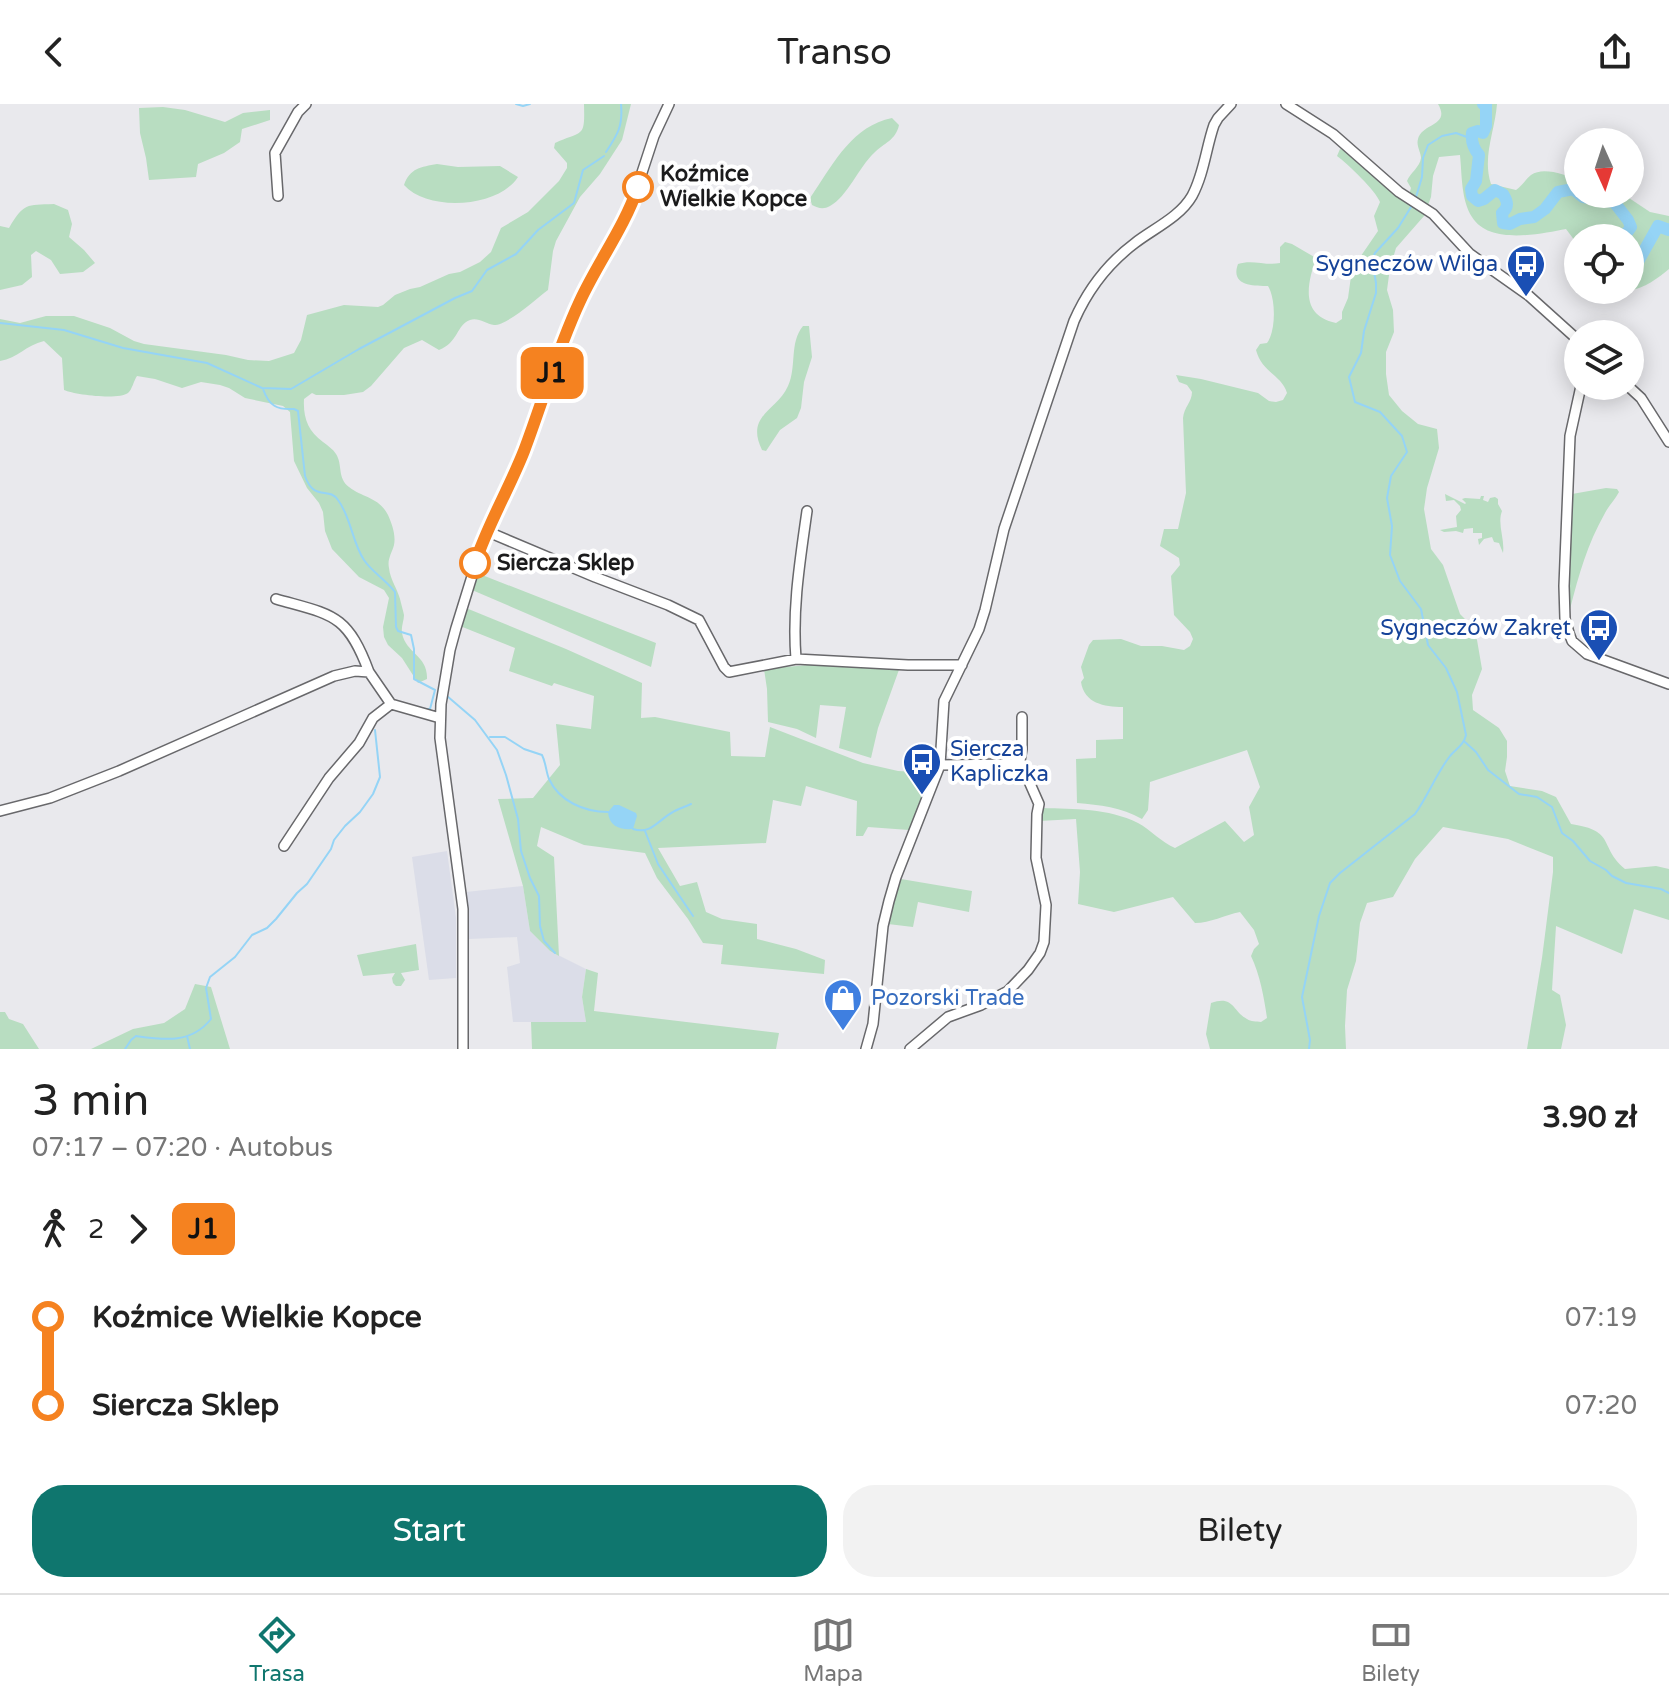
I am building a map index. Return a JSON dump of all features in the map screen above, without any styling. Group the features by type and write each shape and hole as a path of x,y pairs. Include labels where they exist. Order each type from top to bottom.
{"street":[{"path":"278,196 275,153 298,112 306,104"},
{"path":"463,1049 463,909 442,756 440,718 443,685 456,628 486,531 523,455 579,302 631,206 654,136 669,104"},
{"path":"866,1049 873,1024 883,926 896,877 940,765 944,701 979,629 1004,529 1083,301 1108,266 1186,204 1200,177 1214,125 1231,104"},
{"path":"1286,104 1333,134 1399,192 1433,214 1470,254 1528,295 1564,327"},
{"path":"1578,400 1570,436 1564,586 1565,619 1569,633 1572,641 1587,654 1669,684"},
{"path":"1642,400 1669,442"},
{"path":"796,659 794,615 807,511"},
{"path":"486,531 699,620 729,672 796,659 962,665"},
{"path":"276,599 339,620 360,648 369,672 391,704 440,718"},
{"path":"0,811 50,798 119,771 334,676 355,671 369,672"},
{"path":"284,846 329,778 359,743 373,718 391,704"},
{"path":"910,1049 948,1017 1008,991 1028,970 1043,945 1046,905 1036,858 1039,804 1020,761 1022,717"},
{"path":"940,765 1011,764 1020,761"}],"shaded area":[{"path":"447,851 456,918 456,978 429,980 412,857"},
{"path":"523,886 530,931 550,951 586,969 582,997 586,1022 513,1022 507,967 520,963 517,937 469,939 466,892"}],"green space":[{"path":"584,104 631,104 622,140 600,174 580,197 556,241 548,290 500,324 476,319 466,322 450,343 439,350 422,340 404,348 363,392 344,395 312,393 304,399 308,424 336,454 345,483 380,505 389,518 394,541 389,565 404,614 402,633 426,671 427,679 418,683 384,637 389,598 384,590 359,577 332,549 325,531 323,512 294,461 290,412 283,406 245,398 220,385 201,382 182,388 137,376 129,392 123,395 97,396 70,392 64,390 62,358 44,341 0,361 0,319 20,323 46,316 74,316 144,344 248,360 269,361 294,353 301,340 307,315 344,305 378,307 395,295 480,262 491,252 501,228 528,212 559,181 567,163 554,148 555,143 577,134 583,128"},
{"path":"1438,104 1497,104 1488,154 1491,184 1516,190 1536,172 1554,172 1564,175 1564,208 1644,208 1669,216 1669,269 1644,286 1644,224 1564,224 1564,229 1516,235 1490,231 1480,226 1468,210 1460,155 1439,157 1424,216 1396,248 1390,268 1387,290 1393,310 1394,332 1386,352 1386,374 1389,395 1402,411 1418,424 1437,429 1439,448 1424,509 1431,549 1443,565 1460,614 1471,625 1477,640 1482,669 1472,695 1473,710 1499,728 1507,741 1505,771 1510,786 1542,791 1556,797 1571,824 1601,835 1625,869 1656,866 1669,869 1669,920 1634,909 1622,954 1556,926 1552,990 1560,995 1566,1025 1561,1049 1527,1049 1542,958 1553,857 1508,839 1443,827 1415,859 1393,897 1367,903 1347,990 1346,1049 1210,1049 1206,1034 1211,1003 1229,1002 1250,1021 1261,1022 1267,1018 1251,956 1259,944 1254,930 1240,912 1195,923 1173,897 1114,912 1078,904 1080,872 1076,819 1039,821 1042,808 1115,814 1138,823 1175,848 1225,821 1244,842 1254,835 1249,807 1260,787 1247,750 1150,782 1148,810 1142,819 1118,809 1077,803 1076,759 1096,758 1096,740 1123,739 1123,707 1102,705 1086,695 1081,682 1084,678 1081,667 1093,640 1121,639 1141,646 1184,650 1193,639 1174,615 1171,576 1180,565 1179,558 1160,546 1164,529 1178,529 1186,493 1183,418 1192,392 1187,385 1179,382 1176,375 1258,393 1269,401 1283,400 1287,393 1263,364 1256,350 1260,344 1267,343 1272,331 1274,307 1271,292 1268,286 1240,281 1236,271 1238,264 1280,263 1280,247 1285,242 1292,244 1316,258 1310,278 1311,306 1324,319 1336,323 1342,319 1352,269 1378,231 1374,216 1380,202 1368,185 1337,156 1340,149 1348,151 1409,195 1411,188 1407,181 1421,158 1418,139 1438,121 1441,111"},
{"path":"163,107 225,122 243,113 270,110 270,120 242,129 240,142 198,164 196,177 149,180 140,133 139,108"},
{"path":"892,118 899,125 895,134 868,159 842,196 827,207 812,205 810,198 846,146 866,129"},
{"path":"437,164 500,166 518,177 495,195 462,203 429,200 404,185 413,172"},
{"path":"54,204 68,210 72,224 69,237 95,263 83,272 60,274 51,260 36,251 31,255 32,277 22,285 0,290 0,226 9,228 27,207"},
{"path":"803,326 809,326 812,357 804,382 801,408 797,418 780,430 766,451 762,450 757,429 764,414 788,386 794,347"},
{"path":"1606,488 1619,492 1593,537 1570,609 1567,609 1572,494"},
{"path":"1445,494 1465,504 1462,499 1465,498 1480,499 1484,496 1483,500 1488,502 1490,498 1498,499 1502,511 1503,553 1492,537 1484,539 1479,545 1478,539 1482,538 1482,533 1473,533 1473,528 1464,529 1463,533 1440,530 1457,527 1456,516 1461,510 1454,500 1446,501"},
{"path":"477,573 656,643 651,667 472,590"},
{"path":"466,608 642,683 641,718 655,717 730,732 731,756 765,757 770,727 863,763 898,771 932,773 909,830 868,827 863,836 856,836 857,801 806,786 801,806 773,800 766,843 658,848 680,886 697,882 706,912 722,919 757,924 757,939 825,960 824,974 721,964 723,945 703,943 657,878 645,853 584,845 541,827 537,846 554,857 559,956 530,931 523,886 498,799 533,798 560,765 556,724 591,729 594,696 509,671 515,648 460,626"},
{"path":"808,665 900,667 878,728 871,758 839,748 846,707 820,705 816,738 797,729 768,722 764,669"},
{"path":"901,879 972,891 969,912 918,902 913,927 888,924"},
{"path":"416,944 419,970 401,973 405,980 401,986 393,983 395,973 363,976 357,955"},
{"path":"586,969 598,973 594,1011 779,1033 776,1049 532,1049 531,1022 586,1022 582,997"},
{"path":"195,984 211,987 230,1049 91,1049 133,1029 164,1023 185,1009"},
{"path":"0,1012 23,1024 39,1049 0,1049"}],"water":[{"path":"614,805 636,813 633,829 619,828 613,824 608,812"}],"waterway":[{"path":"516,104 530,104"},
{"path":"606,152 619,130 621,104"},
{"path":"1483,104 1486,105 1486,126 1483,133 1472,133 1473,145 1479,155 1472,196 1478,201 1495,190 1503,194 1507,204 1502,213 1503,223 1510,224 1534,217 1558,192 1564,191"},
{"path":"1416,197 1428,145 1442,136 1456,133 1472,139"},
{"path":"0,323 64,330 123,348 207,363 262,388 291,389 359,349 472,291 487,270 516,254 538,230 574,203 583,170 604,156"},
{"path":"1309,1049 1302,997 1319,916 1330,883 1415,814 1445,763 1466,735 1457,692 1446,668 1428,645 1421,609 1400,581 1390,555 1392,526 1387,498 1391,476 1407,452 1402,436 1380,412 1355,402 1349,377 1361,353 1364,331 1376,293 1372,260 1411,207"},
{"path":"1619,208 1630,224"},
{"path":"1644,251 1658,226 1669,230"},
{"path":"263,389 274,406 298,411 305,476 309,484 313,489 338,500 364,560 395,592 396,627 398,631 411,635 414,679 435,690 430,709 424,709"},
{"path":"447,696 475,720 497,750 518,819 521,851 539,896 544,941 555,953"},
{"path":"125,1049 136,1036 167,1039 186,1036 195,1033 211,1019 206,988 210,977 235,957 252,935 267,928 276,919 307,884 334,840 373,794 380,777 375,730"},
{"path":"490,737 505,737 524,749 542,755 549,779 559,793 573,804 608,812"},
{"path":"1465,742 1488,770 1519,794 1537,797 1552,807 1562,833 1590,861 1626,883 1669,893"},
{"path":"633,829 650,828 691,804"},
{"path":"645,831 658,864 693,916"},
{"path":"187,1036 190,1049"}],"bus line":[{"name":"J1","path":"475,563 486,531 523,455 576,310 616,237 638,187"}],"place":[{"name":"Koźmice Wielkie Kopce","path":"638,187"},
{"name":"Sygneczów Wilga","path":"1526,298"},
{"name":"Siercza Sklep","path":"475,563"},
{"name":"Sygneczów Zakręt","path":"1599,662"},
{"name":"Siercza Kapliczka","path":"922,796"},
{"name":"Pozorski Trade","path":"843,1032"}]}
